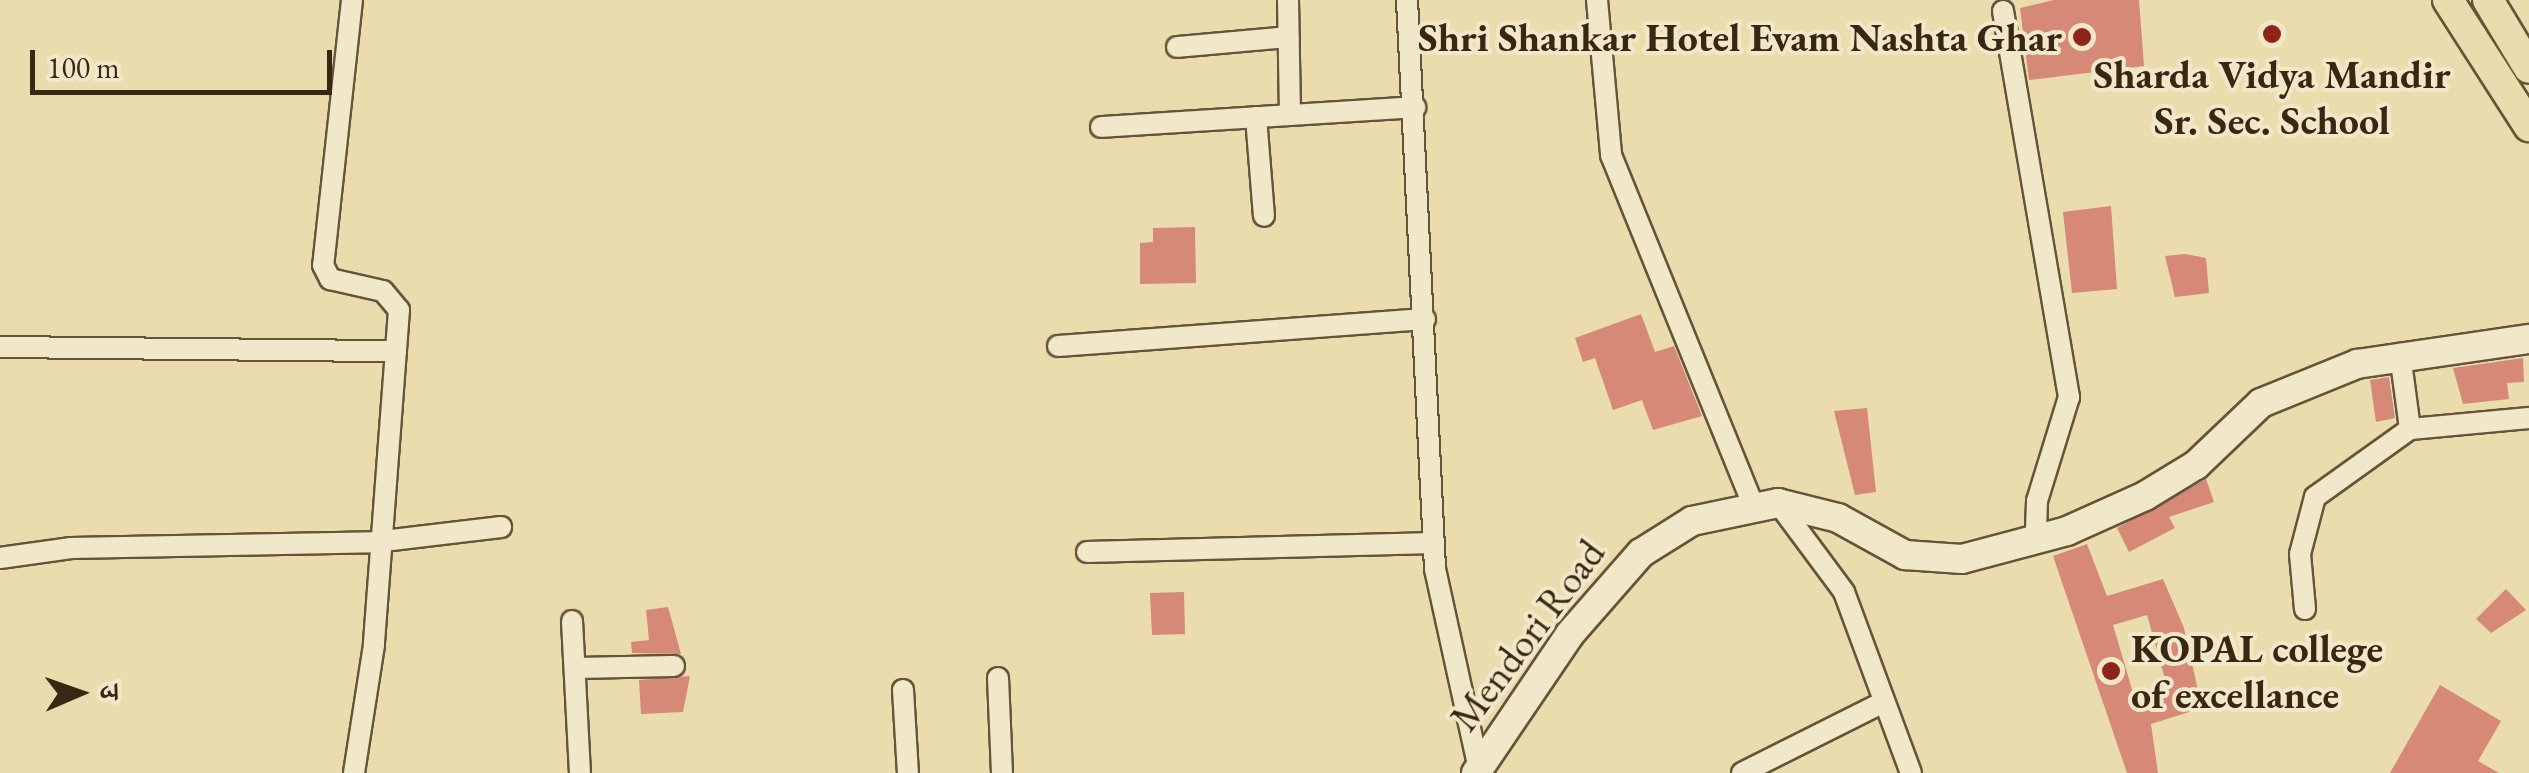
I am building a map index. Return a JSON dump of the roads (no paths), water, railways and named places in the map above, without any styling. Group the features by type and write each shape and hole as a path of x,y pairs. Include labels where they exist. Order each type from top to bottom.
{"main road":[{"path":"2488,0 2529,68"},
{"path":"2460,5 2529,126"},
{"path":"1765,504 1838,518 1924,560 2036,538 2145,496 2196,465 2261,403 2400,354 2529,339"},
{"name":"Mendori Road","path":"1477,769 1641,552 1692,522 1765,504"}],"street":[{"path":"352,0 323,265 330,279 395,298 396,351 375,542 374,645 354,773"},
{"path":"1288,0 1290,115"},
{"path":"1407,0 1434,542 1451,670 1477,769"},
{"path":"1597,0 1611,155 1765,504 1844,592 1880,704 1911,773"},
{"path":"2003,11 2069,397 2037,502 2036,538"},
{"path":"1176,46 1288,37"},
{"path":"1101,127 1415,106"},
{"path":"1256,117 1264,216"},
{"path":"1058,346 1425,318"},
{"path":"0,347 396,351"},
{"path":"2400,354 2410,429"},
{"path":"2305,610 2300,554 2315,497 2410,429 2529,418"},
{"path":"0,558 71,548 375,542 501,527"},
{"path":"1087,552 1434,542"},
{"path":"572,620 580,773"},
{"path":"575,668 674,666"},
{"path":"998,678 1002,773"},
{"path":"903,690 908,773"},
{"path":"1742,773 1880,704"}],"place":[{"name":"Sharda Vidya Mandir Sr. Sec. School","path":"2272,34"},
{"name":"Shri Shankar Hotel Evam Nashta Ghar","path":"2082,37"},
{"name":"KOPAL college of excellance","path":"2111,671"}]}
